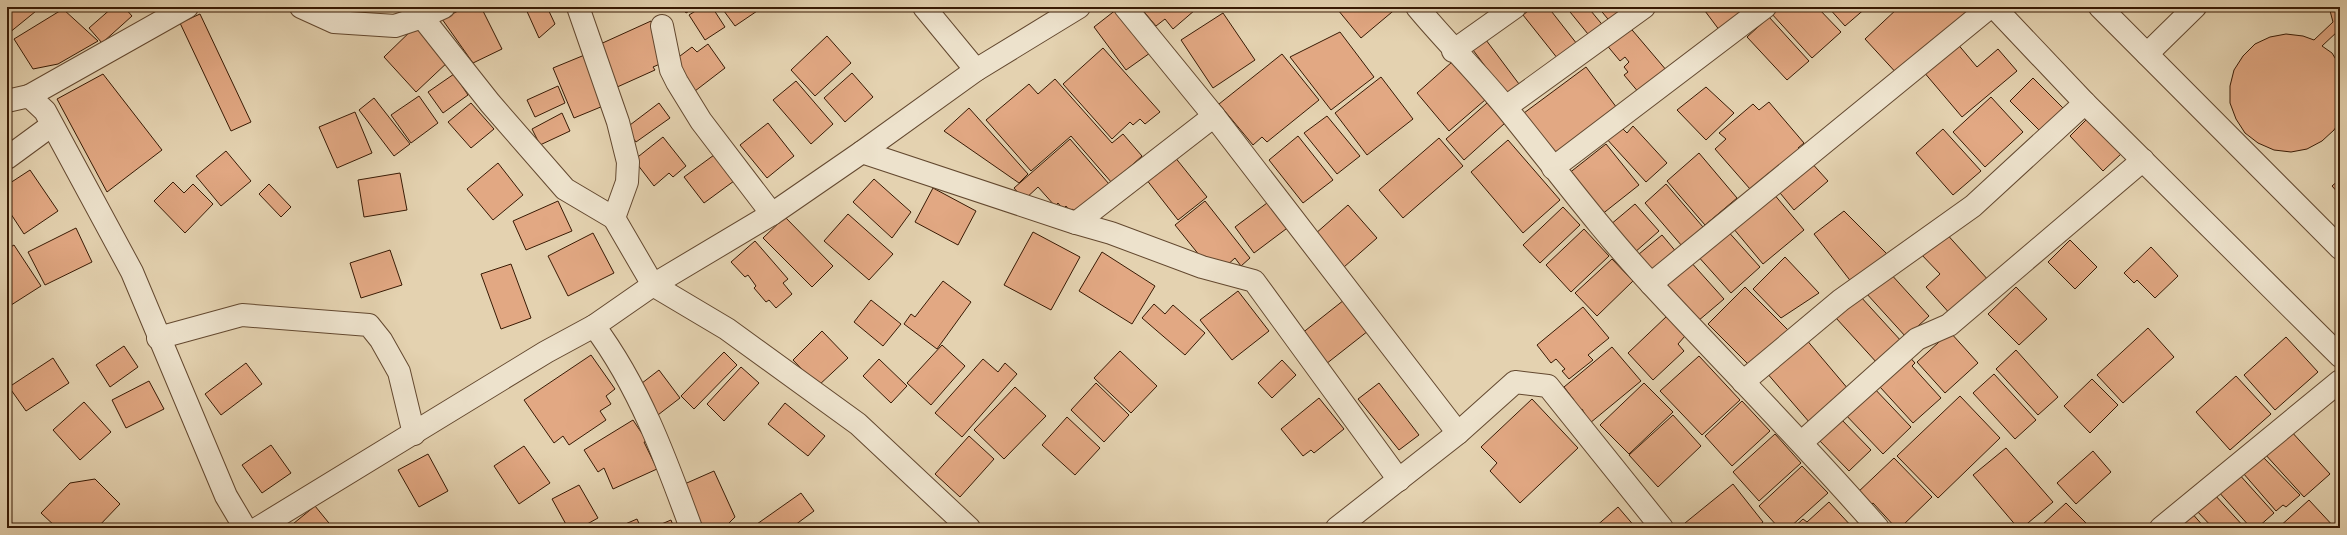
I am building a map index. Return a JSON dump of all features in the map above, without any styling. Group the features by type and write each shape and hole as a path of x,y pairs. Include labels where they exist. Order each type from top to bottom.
{"street":[{"path":"7,101 29,96 187,7"},
{"path":"301,7 334,22 395,26 422,18 444,7"},
{"path":"578,7 618,122 628,162 626,182 614,218"},
{"path":"924,7 976,70"},
{"path":"258,528 546,352 594,326 652,286 772,214 862,152 976,70 1079,7"},
{"path":"1125,7 1214,116 1458,434"},
{"path":"1417,7 1453,51 1506,107 1594,219 1651,284 1802,442 1878,528"},
{"path":"1453,51 1515,7"},
{"path":"1506,107 1644,7"},
{"path":"1553,168 1765,7"},
{"path":"1651,284 1990,7"},
{"path":"1994,7 2085,103 2340,356"},
{"path":"2100,7 2340,248"},
{"path":"2147,54 2195,7"},
{"path":"422,18 490,103 565,189 614,218 652,286 726,329 858,424 968,528"},
{"path":"662,26 671,70 677,82 701,121 772,214"},
{"path":"29,96 45,112 132,272 158,338 226,496 245,528"},
{"path":"1743,382 1841,300 1972,206 2085,103"},
{"path":"1076,223 1214,116"},
{"path":"7,158 52,124"},
{"path":"862,152 1076,223 1111,233 1202,266 1254,281 1399,480"},
{"path":"1802,442 1917,339 1949,325 2143,160"},
{"path":"158,338 242,315 369,325 381,340 399,372 414,434"},
{"path":"594,326 611,348 658,437 691,528"},
{"path":"1337,528 1458,434 1515,382 1548,386 1662,528"},
{"path":"2161,528 2340,382"}],"building":[{"path":"11,7 41,7 9,33 7,31 7,10"},
{"path":"113,7 124,7 132,16 102,43 89,28"},
{"path":"466,7 481,7 502,49 473,63 442,19"},
{"path":"525,7 547,7 555,24 539,38"},
{"path":"682,7 696,7 686,13"},
{"path":"702,7 712,7 725,27 705,40 689,15"},
{"path":"721,7 763,7 735,26"},
{"path":"1140,7 1192,7 1195,10 1173,29 1165,19 1156,26"},
{"path":"1341,7 1398,7 1361,38 1338,10"},
{"path":"1533,7 1548,7 1577,44 1558,59 1523,15"},
{"path":"1566,7 1595,7 1591,11 1605,28 1592,39"},
{"path":"1598,7 1634,7 1612,24"},
{"path":"1710,7 1742,7 1746,12 1720,31 1705,11"},
{"path":"1778,7 1817,7 1841,32 1812,58 1771,13"},
{"path":"1828,7 1867,7 1845,26"},
{"path":"1899,7 1968,7 1971,10 1900,77 1865,39"},
{"path":"2329,7 2340,7 2340,34 2338,31 2322,46 2332,53 2340,66 2340,121 2334,130 2322,141 2307,149 2291,152 2274,150 2258,143 2245,133 2236,119 2230,103 2230,86 2234,70 2243,56 2255,44 2270,37 2286,34 2303,36 2314,40 2333,22"},
{"path":"63,9 98,41 58,64 33,69 14,39"},
{"path":"1117,9 1150,53 1126,70 1094,27"},
{"path":"1223,13 1255,60 1213,88 1181,40"},
{"path":"200,14 251,122 231,131 180,23"},
{"path":"1769,17 1809,61 1787,80 1747,37"},
{"path":"651,21 669,60 653,67 655,70 615,88 596,46"},
{"path":"1627,24 1667,71 1640,94 1624,75 1628,72 1624,67 1629,62 1625,57 1620,61 1605,43"},
{"path":"417,25 450,60 416,92 384,57"},
{"path":"1340,32 1374,77 1331,110 1290,57"},
{"path":"827,36 851,63 815,96 791,70"},
{"path":"1486,40 1519,84 1506,94 1473,50"},
{"path":"1956,42 1977,67 1998,49 2017,71 1962,117 1923,71"},
{"path":"708,44 725,68 695,91 677,68 676,59 692,47 697,52"},
{"path":"1103,48 1160,112 1145,124 1140,119 1133,125 1130,122 1112,139 1063,84"},
{"path":"587,54 608,104 574,118 553,68"},
{"path":"1282,54 1319,100 1267,142 1262,137 1253,145 1219,104"},
{"path":"1452,62 1485,100 1449,131 1417,93"},
{"path":"1586,67 1617,108 1554,154 1524,113"},
{"path":"852,73 873,97 845,122 824,98"},
{"path":"103,74 162,150 107,192 57,99"},
{"path":"454,74 468,95 443,113 428,92"},
{"path":"1381,77 1413,119 1367,155 1335,113"},
{"path":"2033,78 2066,111 2043,134 2010,101"},
{"path":"1055,79 1112,143 1123,134 1142,156 1112,183 1071,136 1031,171 986,120 1029,84 1038,94"},
{"path":"796,81 833,124 811,144 773,100"},
{"path":"558,86 565,103 535,117 527,100"},
{"path":"1706,87 1734,113 1706,140 1677,110"},
{"path":"419,96 438,123 411,143 391,115"},
{"path":"1991,97 2023,132 1985,167 1953,132"},
{"path":"374,98 410,144 394,156 359,110"},
{"path":"1769,102 1804,143 1798,148 1804,154 1774,179 1769,173 1750,189 1715,149 1726,139 1719,133 1753,104 1759,110"},
{"path":"471,103 494,129 471,148 448,122"},
{"path":"659,103 670,118 636,142 626,128"},
{"path":"1487,103 1505,123 1464,160 1446,139"},
{"path":"969,108 1028,174 1019,183 944,131"},
{"path":"355,112 372,153 337,168 319,127"},
{"path":"562,113 570,131 540,145 532,129"},
{"path":"1327,116 1360,156 1337,174 1304,133"},
{"path":"2089,117 2122,153 2103,171 2070,136"},
{"path":"768,123 794,156 767,178 740,145"},
{"path":"1619,125 1627,133 1633,126 1667,163 1646,182 1605,137"},
{"path":"1943,129 1981,171 1953,195 1916,153"},
{"path":"1298,136 1333,180 1303,203 1269,160"},
{"path":"663,137 686,166 673,177 669,173 654,186 634,160"},
{"path":"1439,138 1463,166 1403,218 1379,190"},
{"path":"1070,139 1109,184 1076,212 1072,209 1070,211 1066,206 1063,209 1058,203 1055,206 1038,187 1024,200 1014,188"},
{"path":"1508,140 1560,200 1523,233 1471,172"},
{"path":"1606,144 1639,185 1601,215 1568,174"},
{"path":"226,151 251,181 221,206 196,176"},
{"path":"1699,153 1737,198 1705,225 1667,181"},
{"path":"714,155 734,181 704,203 684,177"},
{"path":"1174,156 1207,197 1178,220 1146,179"},
{"path":"1809,160 1828,181 1794,210 1776,188"},
{"path":"498,163 523,195 493,220 467,189"},
{"path":"30,170 58,211 24,234 7,208 7,185"},
{"path":"400,173 407,210 364,217 358,180"},
{"path":"874,179 911,212 892,238 853,202"},
{"path":"2340,179 2340,195 2332,186"},
{"path":"173,182 184,193 193,184 213,204 185,233 154,201"},
{"path":"269,184 291,207 281,217 259,194"},
{"path":"1666,184 1703,227 1682,246 1645,203"},
{"path":"933,188 976,211 958,245 915,222"},
{"path":"1773,193 1804,230 1763,264 1733,228"},
{"path":"1271,200 1290,226 1254,253 1235,227"},
{"path":"558,201 572,231 526,250 513,221"},
{"path":"1205,201 1250,258 1241,266 1235,258 1225,267 1204,261 1175,225"},
{"path":"1635,204 1659,231 1634,253 1610,225"},
{"path":"1348,205 1377,238 1344,267 1315,234"},
{"path":"1563,207 1580,225 1540,263 1523,245"},
{"path":"1844,211 1888,255 1856,288 1814,234"},
{"path":"848,214 893,254 869,280 824,241"},
{"path":"785,217 833,266 812,287 763,238"},
{"path":"76,228 92,262 45,285 28,252"},
{"path":"1725,228 1760,267 1731,293 1696,254"},
{"path":"1584,229 1609,256 1571,292 1546,265"},
{"path":"1944,231 1990,282 1952,316 1926,287 1940,274 1920,253"},
{"path":"1033,232 1080,257 1051,310 1004,285"},
{"path":"593,233 614,273 568,296 548,256"},
{"path":"1662,235 1678,254 1650,279 1633,259"},
{"path":"2070,240 2097,267 2075,289 2048,262"},
{"path":"755,241 788,279 783,283 792,294 776,308 769,300 766,302 754,288 756,286 748,275 745,277 731,262"},
{"path":"14,245 41,286 8,307 7,249"},
{"path":"2151,247 2178,276 2155,298 2137,280 2134,283 2124,273"},
{"path":"390,250 402,285 361,298 350,263"},
{"path":"1102,252 1155,286 1132,324 1079,291"},
{"path":"1785,257 1819,293 1781,318 1753,289"},
{"path":"1612,259 1633,281 1597,316 1575,293"},
{"path":"1689,260 1724,299 1698,321 1664,281"},
{"path":"511,264 531,318 501,329 481,274"},
{"path":"1889,272 1929,316 1906,337 1866,293"},
{"path":"943,281 971,302 937,349 904,324 911,314 915,317"},
{"path":"1745,287 1788,330 1751,367 1708,324"},
{"path":"2016,287 2047,319 2019,345 1988,314"},
{"path":"1238,291 1269,331 1232,360 1200,320"},
{"path":"1860,296 1902,342 1878,364 1836,318"},
{"path":"871,300 901,324 883,346 854,322"},
{"path":"1344,300 1368,331 1326,364 1301,334"},
{"path":"1154,304 1165,314 1173,305 1205,333 1185,355 1142,318"},
{"path":"1583,307 1609,338 1588,355 1593,360 1569,379 1562,371 1565,369 1556,359 1551,363 1537,345"},
{"path":"1667,316 1685,336 1678,344 1684,351 1653,380 1628,353"},
{"path":"2148,328 2174,357 2123,403 2097,375"},
{"path":"822,331 848,358 818,386 793,360"},
{"path":"1950,332 1978,363 1945,393 1917,362"},
{"path":"2286,337 2318,372 2275,410 2244,375"},
{"path":"1805,338 1849,390 1810,423 1766,372"},
{"path":"942,345 965,366 931,405 907,383"},
{"path":"124,346 138,367 110,387 96,365"},
{"path":"1612,347 1641,381 1590,423 1582,409 1578,412 1571,403 1574,400 1564,387"},
{"path":"2016,350 2058,397 2038,415 1996,369"},
{"path":"1120,351 1157,386 1131,413 1094,378"},
{"path":"724,352 737,365 694,409 681,396"},
{"path":"1906,353 1915,363 1912,366 1941,398 1913,423 1880,387 1902,367"},
{"path":"591,355 615,389 606,396 611,404 600,411 606,420 569,445 563,436 554,443 524,400"},
{"path":"1699,356 1740,400 1702,435 1660,391"},
{"path":"53,358 69,383 26,411 9,387"},
{"path":"879,359 907,386 891,403 863,376"},
{"path":"983,359 998,372 1005,363 1017,374 962,437 935,413"},
{"path":"1282,360 1296,375 1272,398 1258,383"},
{"path":"246,363 262,384 221,415 205,394"},
{"path":"741,367 759,383 724,421 707,404"},
{"path":"659,370 680,398 654,418 633,390"},
{"path":"1994,374 2036,420 2015,439 1973,393"},
{"path":"2236,376 2271,414 2230,450 2196,412"},
{"path":"2092,379 2118,405 2090,433 2064,406"},
{"path":"149,381 164,409 126,428 112,400"},
{"path":"1096,383 1129,415 1104,442 1071,410"},
{"path":"1379,383 1419,435 1399,450 1358,399"},
{"path":"1644,383 1673,412 1629,454 1600,425"},
{"path":"1871,385 1911,427 1883,454 1843,412"},
{"path":"1015,387 1046,416 1004,459 974,430"},
{"path":"1960,396 2000,438 1938,498 1897,456"},
{"path":"1319,398 1344,429 1314,453 1311,450 1303,456 1281,429"},
{"path":"1532,399 1578,448 1520,503 1490,471 1497,463 1481,447"},
{"path":"1742,401 1770,431 1732,466 1705,436"},
{"path":"84,402 111,432 80,460 53,430"},
{"path":"785,403 825,436 808,456 768,424"},
{"path":"1673,415 1701,446 1658,487 1629,455"},
{"path":"1067,417 1100,448 1075,475 1042,445"},
{"path":"1840,418 1871,450 1849,471 1818,439"},
{"path":"633,420 647,441 644,442 657,469 613,489 604,468 598,472 584,450"},
{"path":"2290,430 2330,474 2304,497 2264,453"},
{"path":"1775,434 1801,463 1759,501 1733,472"},
{"path":"969,436 994,459 960,497 935,474"},
{"path":"271,445 291,473 262,493 242,465"},
{"path":"524,446 550,483 519,504 494,466"},
{"path":"2006,448 2053,502 2022,528 2018,528 1973,475"},
{"path":"2093,451 2111,472 2076,504 2057,483"},
{"path":"428,454 448,491 419,507 398,470"},
{"path":"2262,456 2300,495 2286,507 2283,505 2276,511 2243,473"},
{"path":"1894,458 1932,497 1900,528 1896,528 1873,503 1868,507 1856,494"},
{"path":"1802,466 1828,493 1789,528 1779,528 1759,506"},
{"path":"714,471 735,517 724,528 699,528 680,486"},
{"path":"2237,472 2274,513 2257,528 2251,528 2217,490"},
{"path":"95,479 120,504 97,528 57,528 41,513 70,483"},
{"path":"1733,484 1763,522 1756,528 1690,528 1685,523"},
{"path":"579,485 598,518 580,528 568,528 552,499"},
{"path":"801,493 814,511 791,528 760,528 757,524"},
{"path":"2214,494 2245,528 2213,528 2196,510"},
{"path":"2309,500 2335,528 2278,528"},
{"path":"1829,502 1853,528 1793,528 1803,519 1807,522"},
{"path":"2066,503 2091,528 2045,528 2042,525"},
{"path":"315,506 333,528 288,528"},
{"path":"1618,507 1636,528 1594,528"},
{"path":"2190,511 2205,528 2172,528"},
{"path":"637,519 641,528 616,528"},
{"path":"671,520 674,528 652,528"}]}
